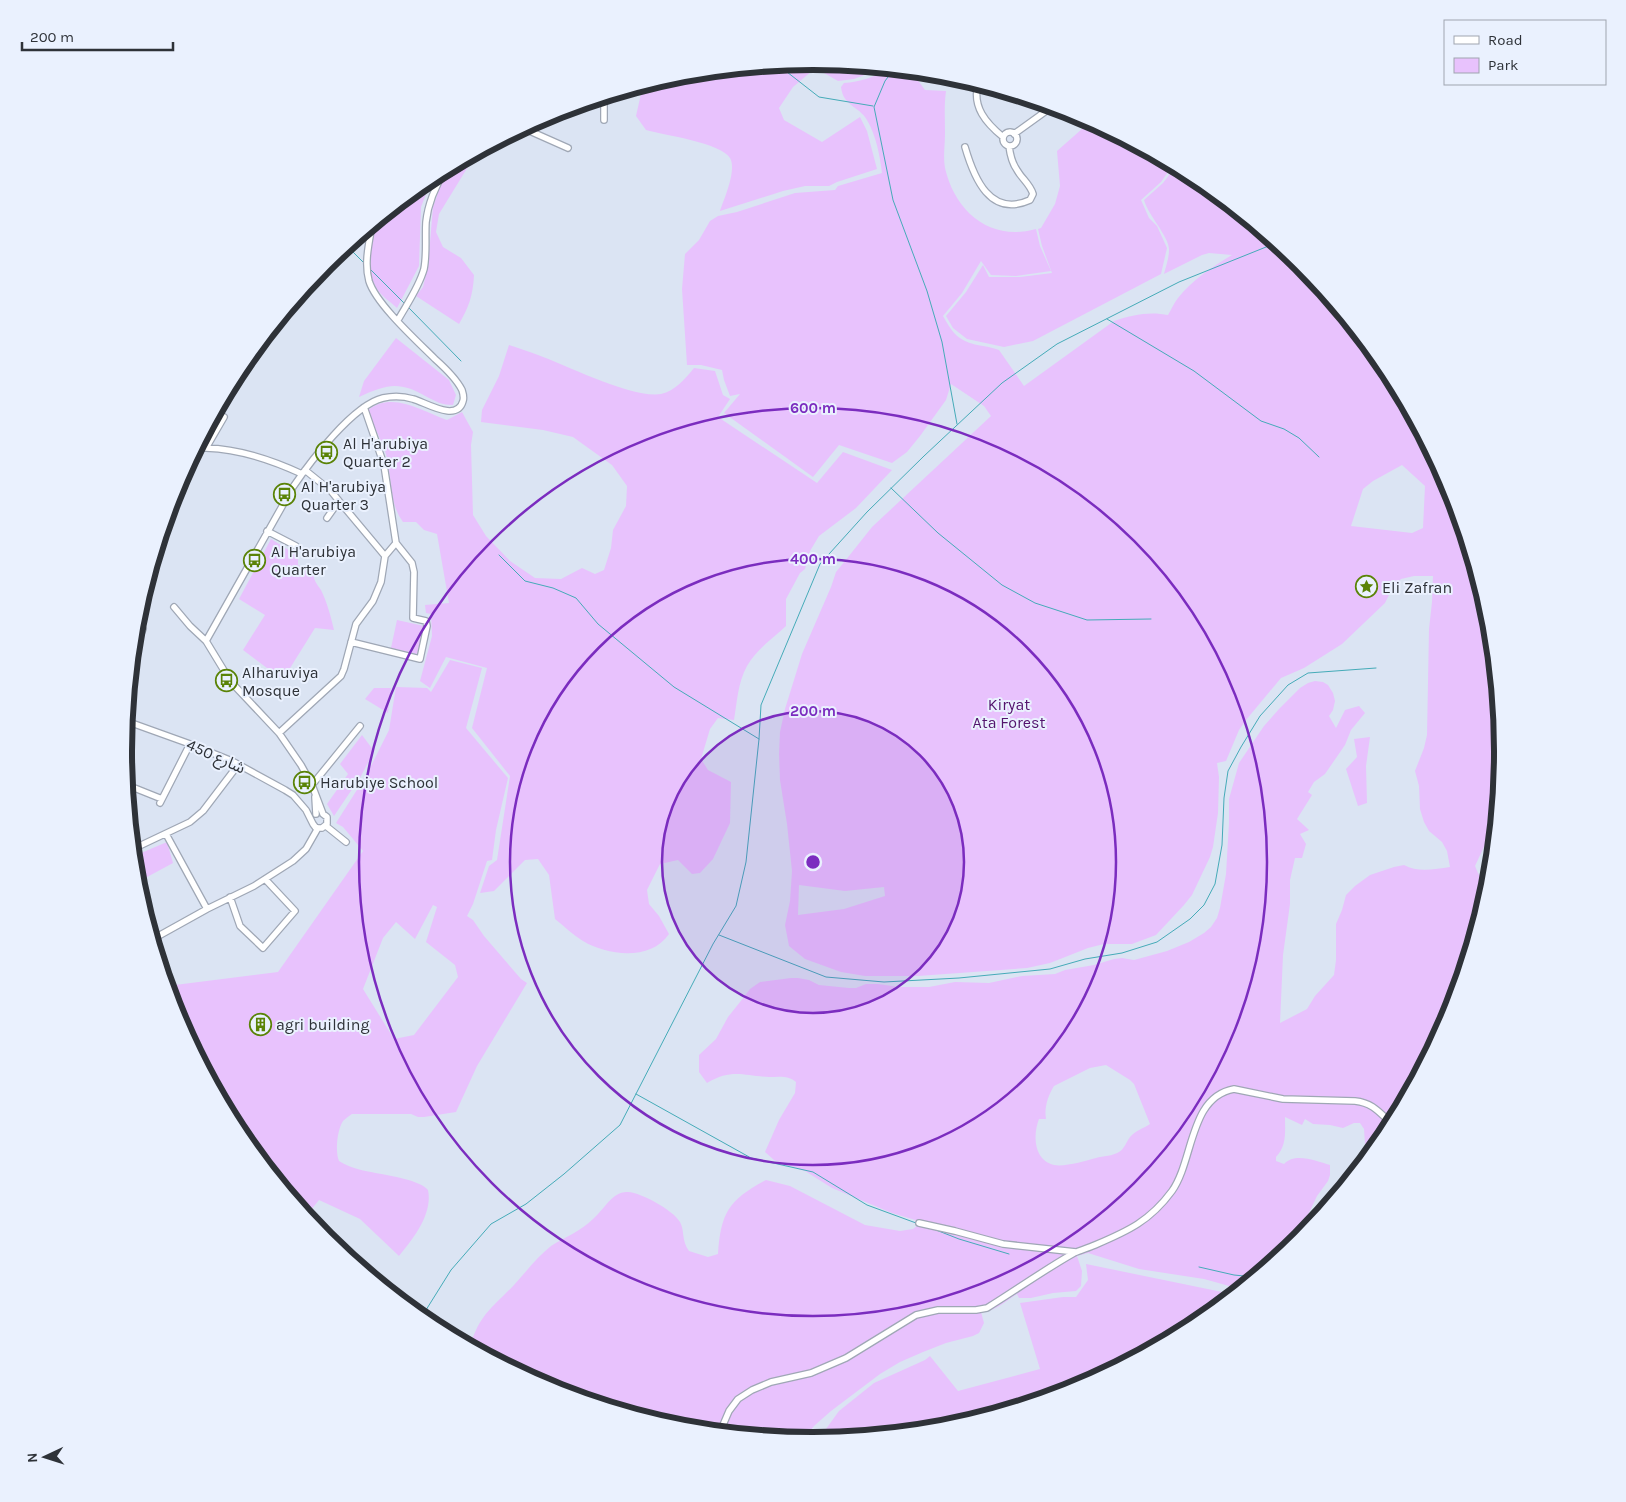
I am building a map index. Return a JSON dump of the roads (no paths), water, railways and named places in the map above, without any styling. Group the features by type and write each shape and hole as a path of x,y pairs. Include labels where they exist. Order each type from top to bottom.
{"street":[{"path":"965,147 977,180 989,196 1004,204 1018,205 1030,200 1033,194 1029,185 1017,171 1009,146 1003,142 1003,137 988,124 979,110 977,90"},
{"path":"604,103 604,120"},
{"path":"1014,134 1046,111"},
{"path":"531,132 568,148"},
{"path":"1003,137 1008,132 1014,134"},
{"path":"1009,146 1016,142 1014,134"},
{"path":"398,320 421,278 424,266 426,221 434,192 439,182"},
{"path":"206,641 289,493 342,427 364,407 383,398 413,399 442,411 454,410 462,404 464,398 462,390 446,369 387,310 373,292 369,282 367,263 371,233"},
{"path":"351,642 420,659 427,626 426,621 413,618 414,572 412,563 396,543 384,465 364,407"},
{"path":"224,417 206,448 233,450 304,472 331,491 385,556"},
{"path":"326,518 339,502"},
{"path":"267,532 296,546"},
{"path":"279,734 340,676 344,669 356,624 373,601 381,582 385,556 396,543"},
{"path":"174,607 206,641 231,682 279,734 301,765 312,785 323,814 328,819 326,826"},
{"name":"شارع 450","path":"133,723 190,744 238,765 286,790 316,814"},
{"path":"312,785 360,726"},
{"path":"133,788 161,801 190,744"},
{"path":"139,847 190,822 203,811 238,765"},
{"path":"302,804 309,806 315,795"},
{"path":"315,795 316,814 312,822 318,828"},
{"name":"شارع 450","path":"302,804 312,822"},
{"path":"316,814 323,814"},
{"path":"158,936 293,862 306,849 318,828 326,826"},
{"path":"326,826 346,842"},
{"path":"166,834 207,909"},
{"path":"230,898 240,926 263,948 295,911 265,879"},
{"path":"722,1426 728,1411 746,1392 771,1382 810,1373 846,1358 916,1315 938,1310 976,1310 987,1308 1076,1252 1142,1223 1172,1190 1180,1177 1197,1124 1208,1102 1226,1090 1234,1089 1283,1099 1366,1102 1386,1118"},
{"path":"920,1223 1003,1244 1076,1252"}],"waterway":[{"path":"785,71 819,97 873,106"},
{"path":"890,75 885,81 874,107 893,200 927,291 942,342 957,424"},
{"path":"426,1310 451,1270 491,1224 526,1204 620,1125 713,944 736,906 746,862 761,705 820,564 867,512 1002,383 1057,344 1179,282 1269,246"},
{"path":"351,250 364,263"},
{"path":"370,269 404,303"},
{"path":"409,308 461,361"},
{"path":"1107,319 1194,371 1261,421 1284,429 1299,438 1319,457"},
{"path":"891,488 938,533 1002,585 1035,603 1087,620 1151,619"},
{"path":"499,555 525,581 553,588 576,598 598,624 674,687 759,739"},
{"path":"719,935 826,977 884,982 959,978 1050,969 1085,959 1122,953 1157,942 1190,919 1204,905 1215,884 1222,845 1224,798 1228,771 1260,716 1288,685 1308,673 1376,668"},
{"path":"636,1094 751,1158 813,1172 867,1205 916,1223"},
{"path":"931,1228 959,1239 1009,1254"},
{"path":"1199,1267 1246,1276"}],"place":[{"name":"Al H'arubiya Quarter 2","path":"327,452"},
{"name":"Al H'arubiya Quarter 3","path":"285,495"},
{"name":"Al H'arubiya Quarter","path":"255,560"},
{"name":"Eli Zafran","path":"1366,587"},
{"name":"Alharuviya Mosque","path":"226,681"},
{"name":"Harubiye School","path":"304,782"},
{"name":"agri building","path":"260,1024"}],"park label":[{"name":"Kiryat Ata Forest","path":"1009,713"}]}
